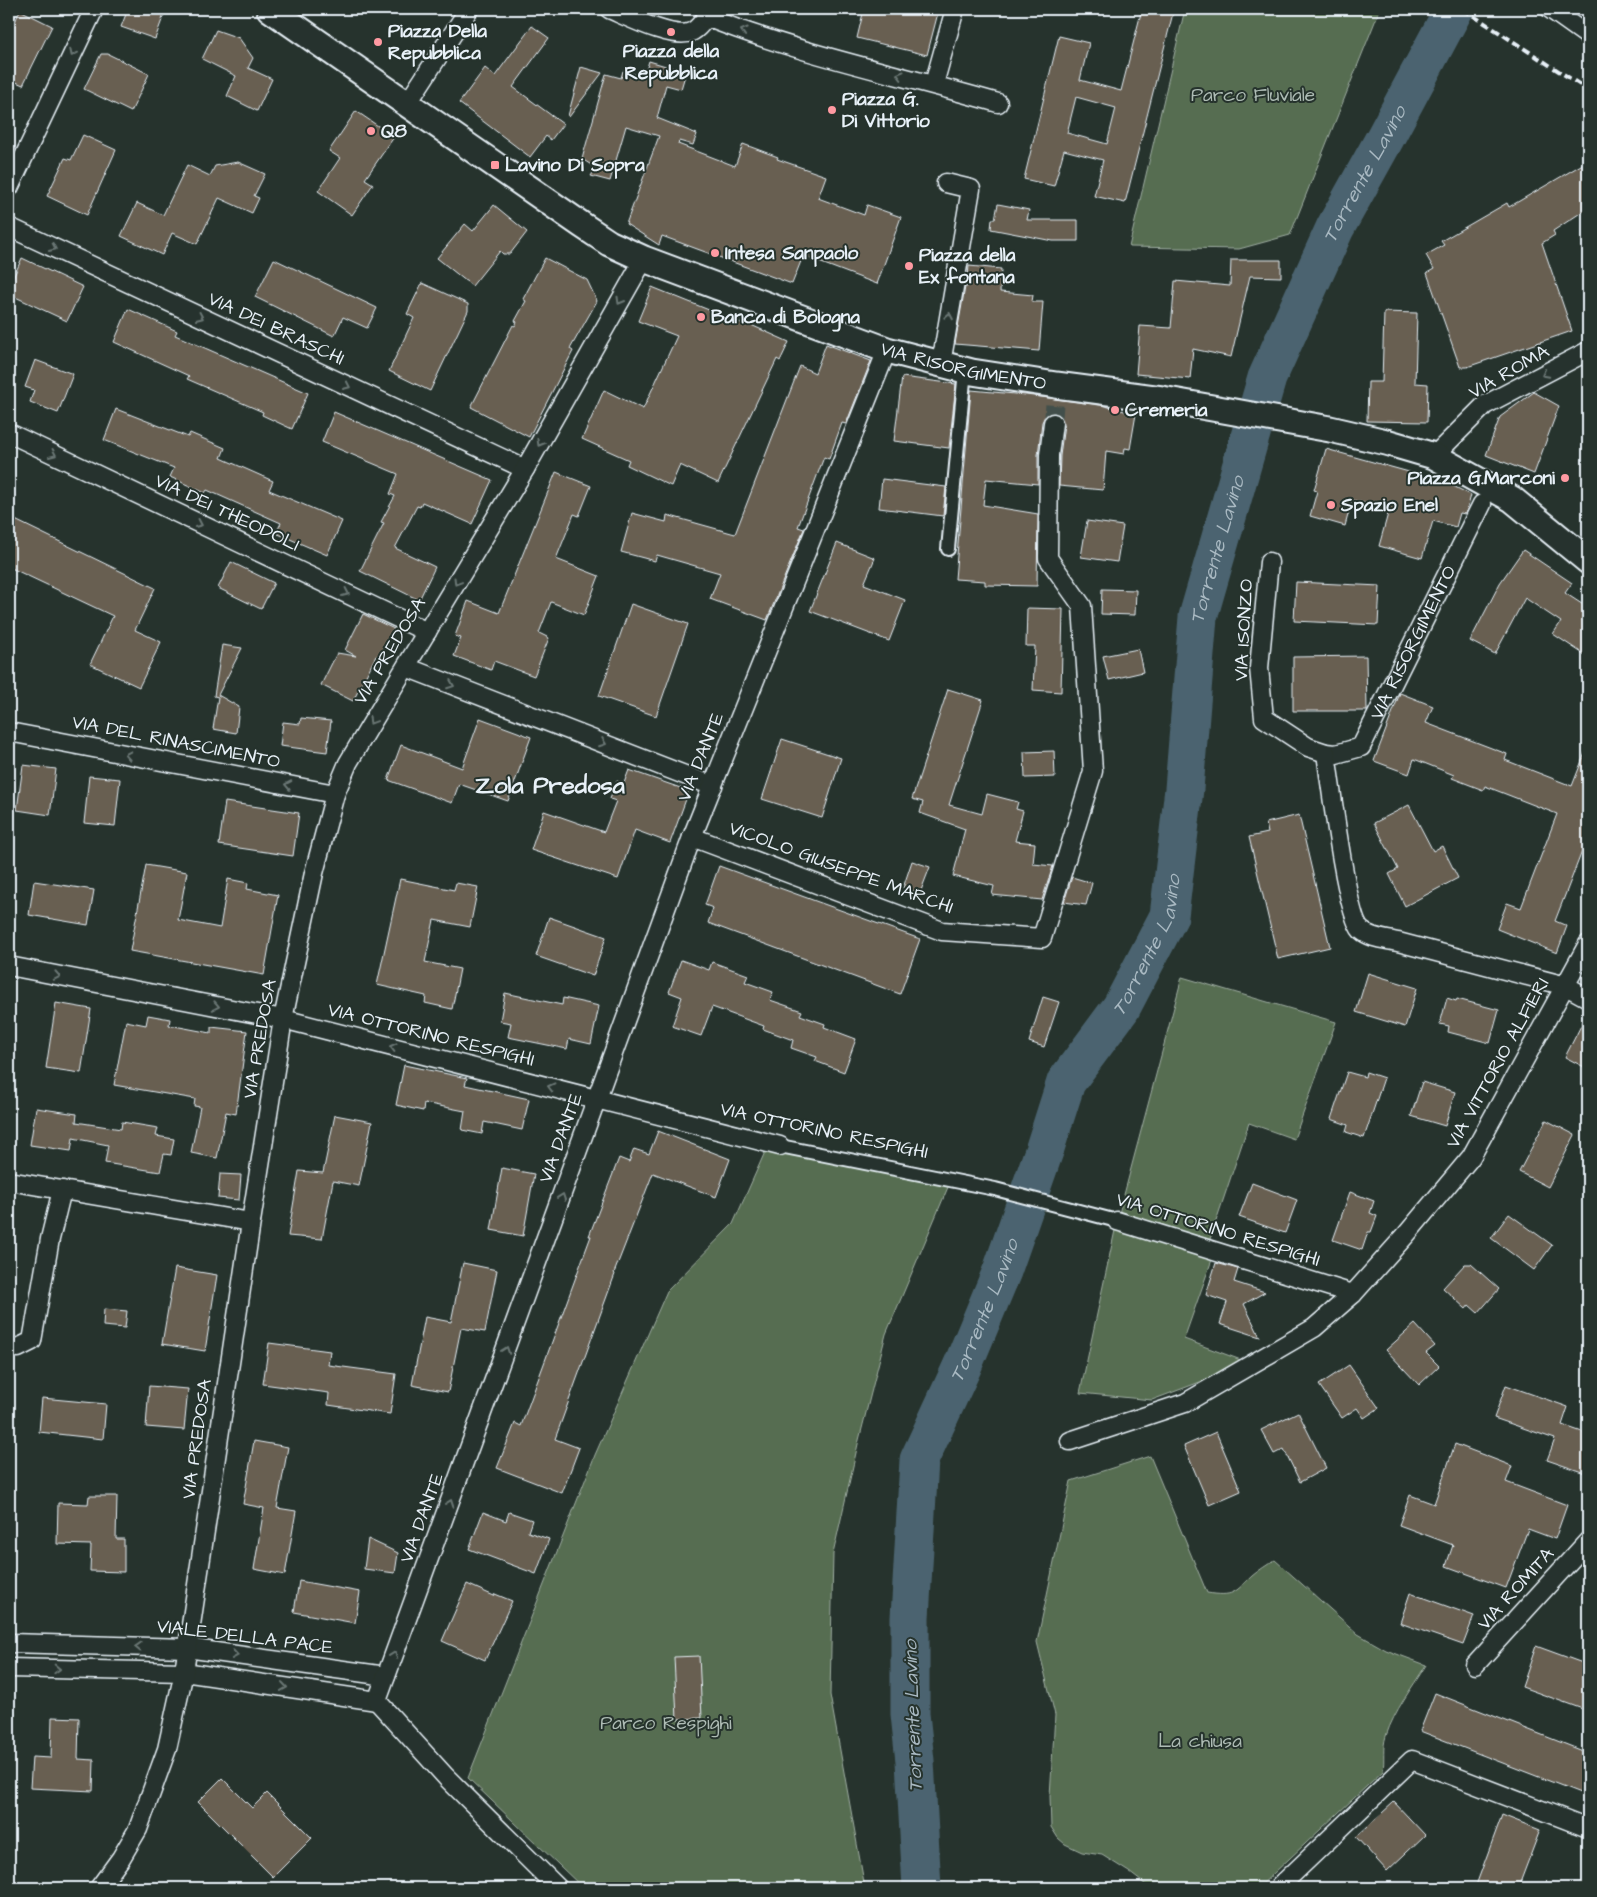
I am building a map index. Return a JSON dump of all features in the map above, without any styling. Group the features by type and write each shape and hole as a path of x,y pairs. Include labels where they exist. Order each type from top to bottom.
{"main road":[{"name":"VIA RISORGIMENTO","path":"270,9 608,243 644,259 887,350 965,370 1056,392 1162,399 1330,429 1434,456 1512,499 1588,561"}],"street":[{"path":"9,188 94,9"},
{"path":"408,104 469,9"},
{"path":"609,9 658,30 680,34 691,32 709,13 734,28 934,84 998,104"},
{"path":"934,84 954,9"},
{"path":"1550,9 1588,36"},
{"path":"941,364 971,189 946,183"},
{"name":"VIA DEI BRASCHI","path":"9,227 525,469"},
{"name":"VIA PREDOSA","path":"99,1888 121,1858 138,1828 167,1749 184,1672 283,1019 314,873 335,794 348,763 525,469 644,259"},
{"name":"VIA DANTE","path":"377,1701 598,1100 692,837 887,350"},
{"name":"VIA ROMA","path":"1434,456 1485,406 1588,351"},
{"path":"948,549 965,370"},
{"name":"VICOLO GIUSEPPE MARCHI","path":"692,837 942,931 1042,938 1093,771 1082,606 1048,558 1049,455 1053,423"},
{"name":"VIA DEI THEODOLI","path":"9,433 427,632"},
{"name":"VIA RISORGIMENTO","path":"1326,753 1336,754 1362,747 1482,504"},
{"name":"VIA ISONZO","path":"1269,562 1259,668 1264,718 1308,747 1326,753"},
{"path":"406,667 713,786"},
{"name":"VIA DEL RINASCIMENTO","path":"9,732 335,794"},
{"path":"1326,753 1350,904 1360,929 1371,936 1566,986 1588,998"},
{"name":"VIA VITTORIO ALFIERI","path":"1070,1441 1185,1403 1314,1328 1353,1294 1471,1158 1588,944"},
{"name":"VIA OTTORINO RESPIGHI","path":"9,966 283,1019 780,1146 995,1189 1117,1221 1353,1294"},
{"path":"9,1181 251,1222"},
{"path":"9,1346 18,1348 32,1341 50,1239 62,1190"},
{"name":"VIA ROMITA","path":"1475,1665 1588,1541"},
{"name":"VIALE DELLA PACE","path":"9,1643 187,1648 386,1676"},
{"path":"9,1668 184,1672 377,1701 446,1777 558,1888"},
{"path":"1278,1888 1412,1760 1588,1828"}],"green space":[{"name":"Parco Fluviale","path":"1185,9 1380,9 1290,235 1239,249 1129,247"},
{"path":"1182,977 1336,1022 1294,1139 1249,1123 1207,1248 1215,1251 1184,1339 1241,1360 1216,1376 1152,1400 1080,1393 1117,1221"},
{"name":"Parco Respighi","path":"769,1143 951,1180 886,1334 833,1554 830,1695 865,1888 583,1888 468,1778 595,1455 667,1291 733,1224"},
{"name":"La chiusa","path":"1150,1456 1207,1593 1228,1594 1233,1592 1275,1560 1358,1634 1386,1650 1426,1665 1389,1727 1384,1745 1383,1771 1258,1888 1150,1888 1102,1855 1082,1852 1065,1844 1058,1838 1051,1827 1050,1796 1055,1715 1037,1642 1071,1481"}],"building":[{"path":"128,9 166,9 155,39 121,27"},
{"path":"864,9 939,9 927,55 857,38"},
{"path":"1142,9 1174,9 1125,203 1094,196 1103,160 1064,150 1054,186 1024,179 1059,36 1089,43 1080,80 1121,91","holes":["1076,97 1116,108 1107,144 1067,133"]},
{"path":"20,10 52,26 23,85 9,79 9,36"},
{"path":"532,26 549,38 513,87 563,124 551,140 546,136 530,157 459,103 485,68 495,76"},
{"path":"216,30 239,38 253,58 248,68 272,79 257,111 227,96 236,76 202,59"},
{"path":"101,54 108,54 149,74 131,112 84,89"},
{"path":"649,61 686,72 681,89 666,85 657,118 697,134 693,145 679,141 678,144 735,166 743,144 778,157 777,159 826,176 818,198 864,215 867,205 901,217 877,284 803,256 792,284 662,236 659,245 626,224 659,136 626,126 610,181 591,176 596,168 582,159 606,74 621,78 623,71 644,77"},
{"path":"581,67 602,73 569,117 568,116"},
{"path":"356,111 394,137 365,179 373,184 352,215 318,191 340,158 329,151"},
{"path":"83,135 116,150 87,215 47,196 65,158 71,160"},
{"path":"1588,161 1588,208 1553,231 1555,235 1542,243 1572,331 1467,367 1460,367 1427,273 1434,269 1426,255 1444,245 1441,241 1507,203 1509,207"},
{"path":"238,162 265,174 254,196 259,198 252,213 219,198 197,244 172,233 162,255 121,236 137,203 163,215 187,165 210,176 215,166"},
{"path":"998,204 1029,210 1027,220 1078,220 1078,241 1053,241 991,229 992,219 995,219"},
{"path":"494,205 527,232 510,254 503,254 500,251 472,286 437,258 465,224 473,231"},
{"path":"22,258 83,287 67,321 9,294 9,287"},
{"path":"545,258 587,280 597,301 570,349 573,351 529,437 471,407 513,325 515,326 517,322 515,321 526,301 523,299"},
{"path":"274,259 377,308 367,328 343,317 334,336 255,297"},
{"path":"1231,260 1281,260 1281,277 1250,276 1231,357 1193,349 1190,379 1136,374 1140,326 1171,328 1175,281 1230,286"},
{"path":"969,266 1001,269 1000,292 1033,295 1032,302 1043,302 1039,351 955,344 965,287 967,287"},
{"path":"422,283 468,304 468,311 430,391 389,371 414,318 407,314"},
{"path":"652,287 741,323 742,321 789,342 780,361 777,359 718,483 680,465 671,486 627,465 629,460 582,439 604,390 643,409 677,336 638,321"},
{"path":"128,309 177,331 175,335 308,393 292,429 262,415 263,412 187,379 189,376 114,342"},
{"path":"1384,312 1417,313 1415,383 1428,384 1427,422 1367,421 1368,382 1382,382"},
{"path":"826,344 871,361 846,424 842,423 829,459 824,457 798,527 804,529 767,620 710,599 720,573 657,555 655,561 621,552 632,513 666,522 667,515 735,534 800,366 815,373"},
{"path":"35,360 73,374 58,413 30,402 34,390 25,387"},
{"path":"902,377 956,384 949,448 894,441"},
{"path":"971,390 1101,405 1136,414 1130,449 1125,448 1124,454 1106,451 1103,490 1059,486 1064,424 1060,415 1054,412 1045,416 1042,422 1038,455 1038,484 986,479 983,505 1038,514 1037,586 985,585 985,581 955,579"},
{"path":"1534,392 1559,406 1534,474 1486,455 1500,417"},
{"path":"116,409 188,437 190,433 225,448 221,458 273,481 269,490 342,521 327,555 276,533 281,523 207,490 205,493 170,477 174,468 104,440"},
{"path":"334,412 492,480 472,524 422,502 420,507 417,506 395,548 435,567 419,600 360,571 384,523 381,522 395,496 390,494 398,474 322,442"},
{"path":"1326,449 1445,482 1471,495 1467,510 1465,514 1460,513 1456,527 1433,521 1422,558 1379,546 1389,510 1352,500 1345,526 1310,516 1317,491 1314,490"},
{"path":"556,472 591,486 579,516 574,514 556,559 599,576 584,615 551,602 539,633 549,638 534,676 494,661 491,670 454,656 461,638 455,636 468,601 499,613"},
{"path":"882,479 946,487 943,516 879,508"},
{"path":"9,517 155,588 135,630 161,642 139,687 90,664 113,616 9,567"},
{"path":"1087,521 1123,526 1117,562 1081,557"},
{"path":"837,543 875,558 864,584 905,600 889,641 810,611"},
{"path":"1523,550 1572,583 1565,593 1588,608 1588,657 1553,634 1561,622 1525,598 1495,654 1470,641 1500,583"},
{"path":"231,562 274,583 261,609 218,588"},
{"path":"1296,582 1380,586 1378,625 1294,621"},
{"path":"1102,589 1136,590 1135,615 1101,614"},
{"path":"631,604 688,624 656,716 599,696"},
{"path":"1027,608 1063,609 1061,692 1033,690 1035,646 1026,646"},
{"path":"363,614 394,629 380,657 376,656 353,701 321,685 337,653 356,656 345,650"},
{"path":"222,645 242,648 218,695 239,707 236,733 213,729 218,697 214,696"},
{"path":"1138,649 1143,672 1109,680 1103,656"},
{"path":"1366,656 1367,711 1293,711 1293,657"},
{"path":"948,689 983,700 949,805 982,814 987,794 1018,802 1016,809 1023,811 1015,841 1035,843 1033,864 1053,866 1042,900 992,895 994,886 953,876 965,829 920,813 923,802 912,799"},
{"path":"1400,693 1433,706 1426,723 1507,754 1505,760 1572,786 1588,749 1588,836 1555,921 1567,926 1557,953 1497,929 1507,903 1521,908 1557,814 1485,786 1483,790 1452,778 1454,775 1414,759 1409,774 1374,761"},
{"path":"301,718 331,721 327,752 280,746 283,722 300,724"},
{"path":"480,718 531,737 508,801 459,784 452,803 388,780 401,745 462,768"},
{"path":"782,739 841,758 822,818 762,799"},
{"path":"1054,751 1055,777 1025,778 1024,752"},
{"path":"23,765 56,769 50,815 17,810"},
{"path":"629,770 689,791 670,843 635,830 618,879 531,850 544,811 604,832 616,801 610,799 617,781 624,783"},
{"path":"89,776 120,779 115,826 84,823"},
{"path":"225,802 299,813 293,856 219,845"},
{"path":"1409,805 1433,851 1442,846 1458,878 1405,906 1389,874 1398,869 1374,823"},
{"path":"1299,815 1330,947 1278,959 1249,837 1268,833 1266,823"},
{"path":"912,861 930,867 920,893 903,888"},
{"path":"146,865 187,872 178,920 220,928 228,879 248,883 247,889 278,895 264,975 130,951"},
{"path":"719,866 920,939 900,994 708,923 713,908 705,905"},
{"path":"1072,877 1092,883 1086,905 1064,902"},
{"path":"400,879 454,890 456,883 478,887 470,927 434,920 425,962 460,969 452,1009 425,1003 426,996 377,985"},
{"path":"34,881 94,890 88,925 29,915"},
{"path":"549,917 606,937 593,976 536,956"},
{"path":"681,960 709,970 712,962 748,975 745,982 773,992 770,1000 802,1011 800,1015 825,1024 824,1027 856,1039 844,1072 815,1061 817,1057 791,1048 793,1040 763,1029 764,1026 712,1007 701,1036 672,1026 682,997 669,992"},
{"path":"1368,973 1417,988 1405,1027 1356,1012"},
{"path":"505,993 562,1005 563,998 599,1006 591,1044 569,1039 567,1049 508,1037 511,1023 500,1021"},
{"path":"1043,997 1059,1002 1044,1047 1029,1042"},
{"path":"1447,998 1499,1010 1490,1043 1448,1032 1449,1026 1440,1024"},
{"path":"56,1003 91,1009 81,1073 46,1068"},
{"path":"1588,1012 1588,1069 1565,1057"},
{"path":"148,1015 170,1019 169,1025 211,1033 211,1027 247,1031 236,1114 226,1112 217,1158 191,1153 200,1107 194,1106 195,1099 114,1085 126,1021 146,1025"},
{"path":"404,1065 467,1078 465,1085 529,1099 522,1130 484,1122 482,1134 462,1130 465,1111 424,1103 423,1111 396,1105"},
{"path":"1347,1072 1365,1077 1366,1072 1384,1078 1364,1138 1346,1132 1348,1125 1331,1119"},
{"path":"1422,1082 1455,1092 1445,1126 1411,1116"},
{"path":"36,1108 77,1114 76,1122 121,1129 122,1122 158,1128 156,1136 174,1139 171,1155 164,1154 160,1172 105,1163 108,1145 73,1138 71,1151 30,1145"},
{"path":"335,1115 372,1122 359,1186 333,1181 322,1239 288,1236 299,1171 323,1173"},
{"path":"1546,1120 1575,1135 1548,1187 1519,1172"},
{"path":"658,1131 730,1159 716,1197 653,1173 614,1273 555,1439 579,1448 562,1493 497,1468 515,1423 521,1426 619,1158 629,1162 634,1149 649,1154"},
{"path":"502,1168 534,1174 523,1236 491,1230"},
{"path":"220,1174 241,1175 239,1200 218,1198"},
{"path":"1252,1183 1297,1200 1285,1233 1239,1217"},
{"path":"1350,1192 1374,1201 1370,1213 1377,1216 1371,1232 1368,1232 1362,1250 1333,1240"},
{"path":"1509,1214 1552,1245 1534,1270 1491,1238"},
{"path":"463,1263 497,1270 485,1332 461,1328 448,1392 412,1385 425,1317 451,1322"},
{"path":"1216,1263 1238,1269 1234,1282 1265,1292 1244,1304 1260,1337 1220,1324 1227,1302 1206,1295"},
{"path":"1465,1264 1471,1264 1499,1289 1478,1313 1469,1305 1466,1309 1443,1288"},
{"path":"175,1268 217,1275 205,1351 162,1344"},
{"path":"104,1309 127,1311 125,1328 103,1326"},
{"path":"1415,1324 1435,1346 1426,1353 1439,1366 1419,1385 1386,1350"},
{"path":"269,1343 330,1351 328,1365 396,1374 390,1414 328,1405 329,1393 263,1384"},
{"path":"1349,1365 1379,1408 1364,1418 1357,1408 1342,1418 1319,1385"},
{"path":"1506,1385 1568,1407 1562,1425 1588,1434 1588,1474 1547,1460 1555,1439 1494,1418"},
{"path":"149,1386 188,1389 184,1430 146,1427"},
{"path":"42,1398 106,1404 103,1439 39,1432"},
{"path":"1298,1412 1326,1468 1300,1482 1284,1449 1274,1454 1261,1430"},
{"path":"1216,1432 1241,1491 1209,1505 1184,1446"},
{"path":"254,1441 288,1447 277,1508 296,1511 285,1575 254,1569 264,1508 243,1504"},
{"path":"1455,1444 1512,1466 1506,1482 1567,1505 1555,1539 1528,1529 1506,1588 1446,1566 1453,1545 1399,1525 1410,1495 1434,1504"},
{"path":"89,1496 117,1496 116,1539 124,1539 124,1572 90,1571 91,1545 57,1544 58,1503 88,1504"},
{"path":"483,1512 506,1521 509,1512 532,1520 528,1532 549,1539 536,1574 469,1549"},
{"path":"368,1539 398,1553 395,1573 364,1569"},
{"path":"299,1581 360,1592 355,1623 294,1612"},
{"path":"467,1584 494,1596 495,1594 512,1601 485,1660 442,1641"},
{"path":"1410,1593 1474,1616 1463,1645 1400,1623"},
{"path":"1536,1646 1588,1665 1588,1711 1522,1687"},
{"path":"699,1656 702,1718 677,1719 674,1657"},
{"path":"1435,1693 1588,1753 1588,1796 1420,1731"},
{"path":"52,1717 79,1718 78,1759 94,1760 93,1791 30,1788 32,1757 51,1758"},
{"path":"222,1778 252,1808 267,1793 312,1838 273,1877 198,1802"},
{"path":"1394,1802 1425,1835 1387,1871 1356,1837"},
{"path":"1502,1815 1540,1830 1518,1888 1475,1888"}],"waterway":[{"name":"Torrente Lavino","path":"922,1888 915,1761 910,1714 910,1618 919,1460 962,1367 1002,1271 1066,1082 1121,1008 1169,916 1184,789 1198,617 1267,378 1335,228 1454,9"}],"tunnel":[{"path":"1053,423 1055,398"}],"railway":[{"path":"1463,9 1588,90"}],"place":[{"name":"Piazza della Repubblica","path":"671,32"},
{"name":"Piazza Della Repubblica","path":"378,42"},
{"name":"Piazza G. Di Vittorio","path":"832,110"},
{"name":"Q8","path":"371,131"},
{"name":"Lavino Di Sopra","path":"495,165"},
{"name":"Intesa Sanpaolo","path":"715,253"},
{"name":"Piazza della Ex fontana","path":"909,266"},
{"name":"Banca di Bologna","path":"701,317"},
{"name":"Cremeria","path":"1115,410"},
{"name":"Piazza G.Marconi","path":"1565,478"},
{"name":"Spazio Enel","path":"1331,505"}],"district":[{"name":"Zola Predosa","path":"550,786"}]}
